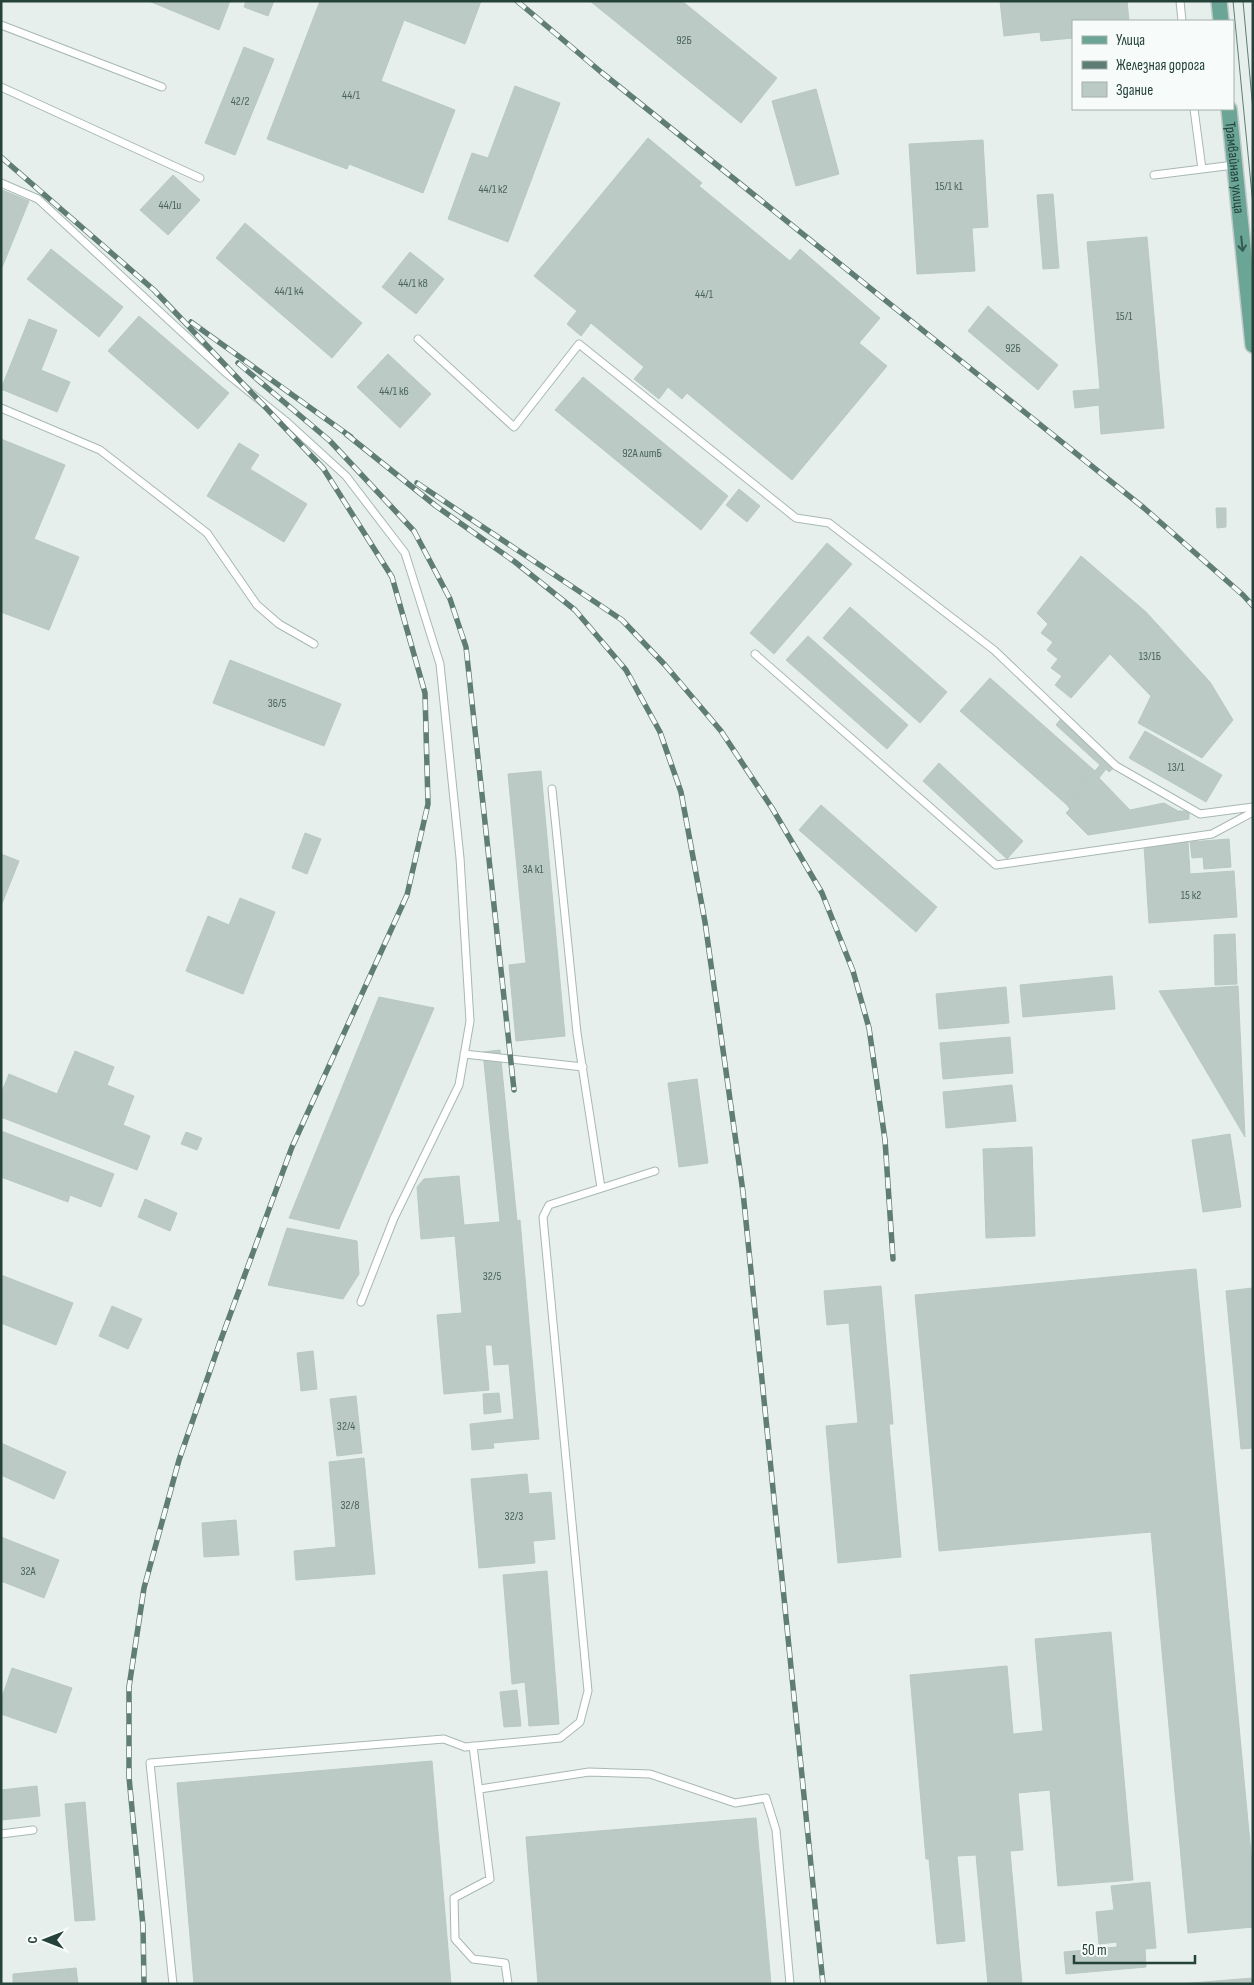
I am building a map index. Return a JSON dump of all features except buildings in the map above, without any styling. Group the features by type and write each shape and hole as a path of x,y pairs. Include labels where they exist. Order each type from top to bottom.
{"main road":[{"path":"1219,1 1221,20"},
{"name":"Трамвайная улица","path":"1229,110 1253,345"}],"lane":[{"path":"1180,1 1182,20"},
{"path":"1,24 162,87"},
{"path":"1,87 200,178"},
{"path":"1194,110 1202,169"},
{"path":"1154,174 1234,165"},
{"path":"1,183 38,199 225,372 288,422 346,476 405,554 440,664 460,858 470,1021 459,1085 394,1218 361,1302"},
{"path":"418,339 514,427 579,344 796,518 829,523 994,650 1116,766 1200,814 1253,807"},
{"path":"1,408 100,450 208,533 257,605 279,624 314,644"},
{"path":"755,654 996,865 1212,834 1253,812"},
{"path":"552,789 577,1033 602,1188"},
{"path":"464,1054 583,1067"},
{"path":"173,1984 150,1763 444,1739 465,1747 560,1738 580,1722 588,1691 543,1217 549,1205 655,1171"},
{"path":"473,1746 490,1879 454,1898 455,1939 473,1959 505,1963 508,1984"},
{"path":"480,1790 589,1772 650,1774 735,1803 766,1798 776,1830 790,1984"},
{"path":"1,1834 33,1830"}],"tram line":[{"path":"1233,1 1253,205"},
{"path":"1243,1 1253,110"}],"railway":[{"path":"517,1 601,72 1144,508 1253,606"},
{"path":"1,157 154,290 323,468 392,577 425,693 428,804 407,895 292,1147 220,1342 179,1460 144,1588 129,1687 129,1777 143,1926 144,1984"},
{"path":"191,322 351,437"},
{"path":"238,363 330,441 414,531 450,599 466,647 514,1090"},
{"path":"346,434 436,506 515,562 575,610 626,670 660,732 681,792 705,922 743,1192 823,1984"},
{"path":"417,483 622,620 665,665 721,731 772,808 822,893 853,971 869,1028 885,1140 893,1259"}]}
